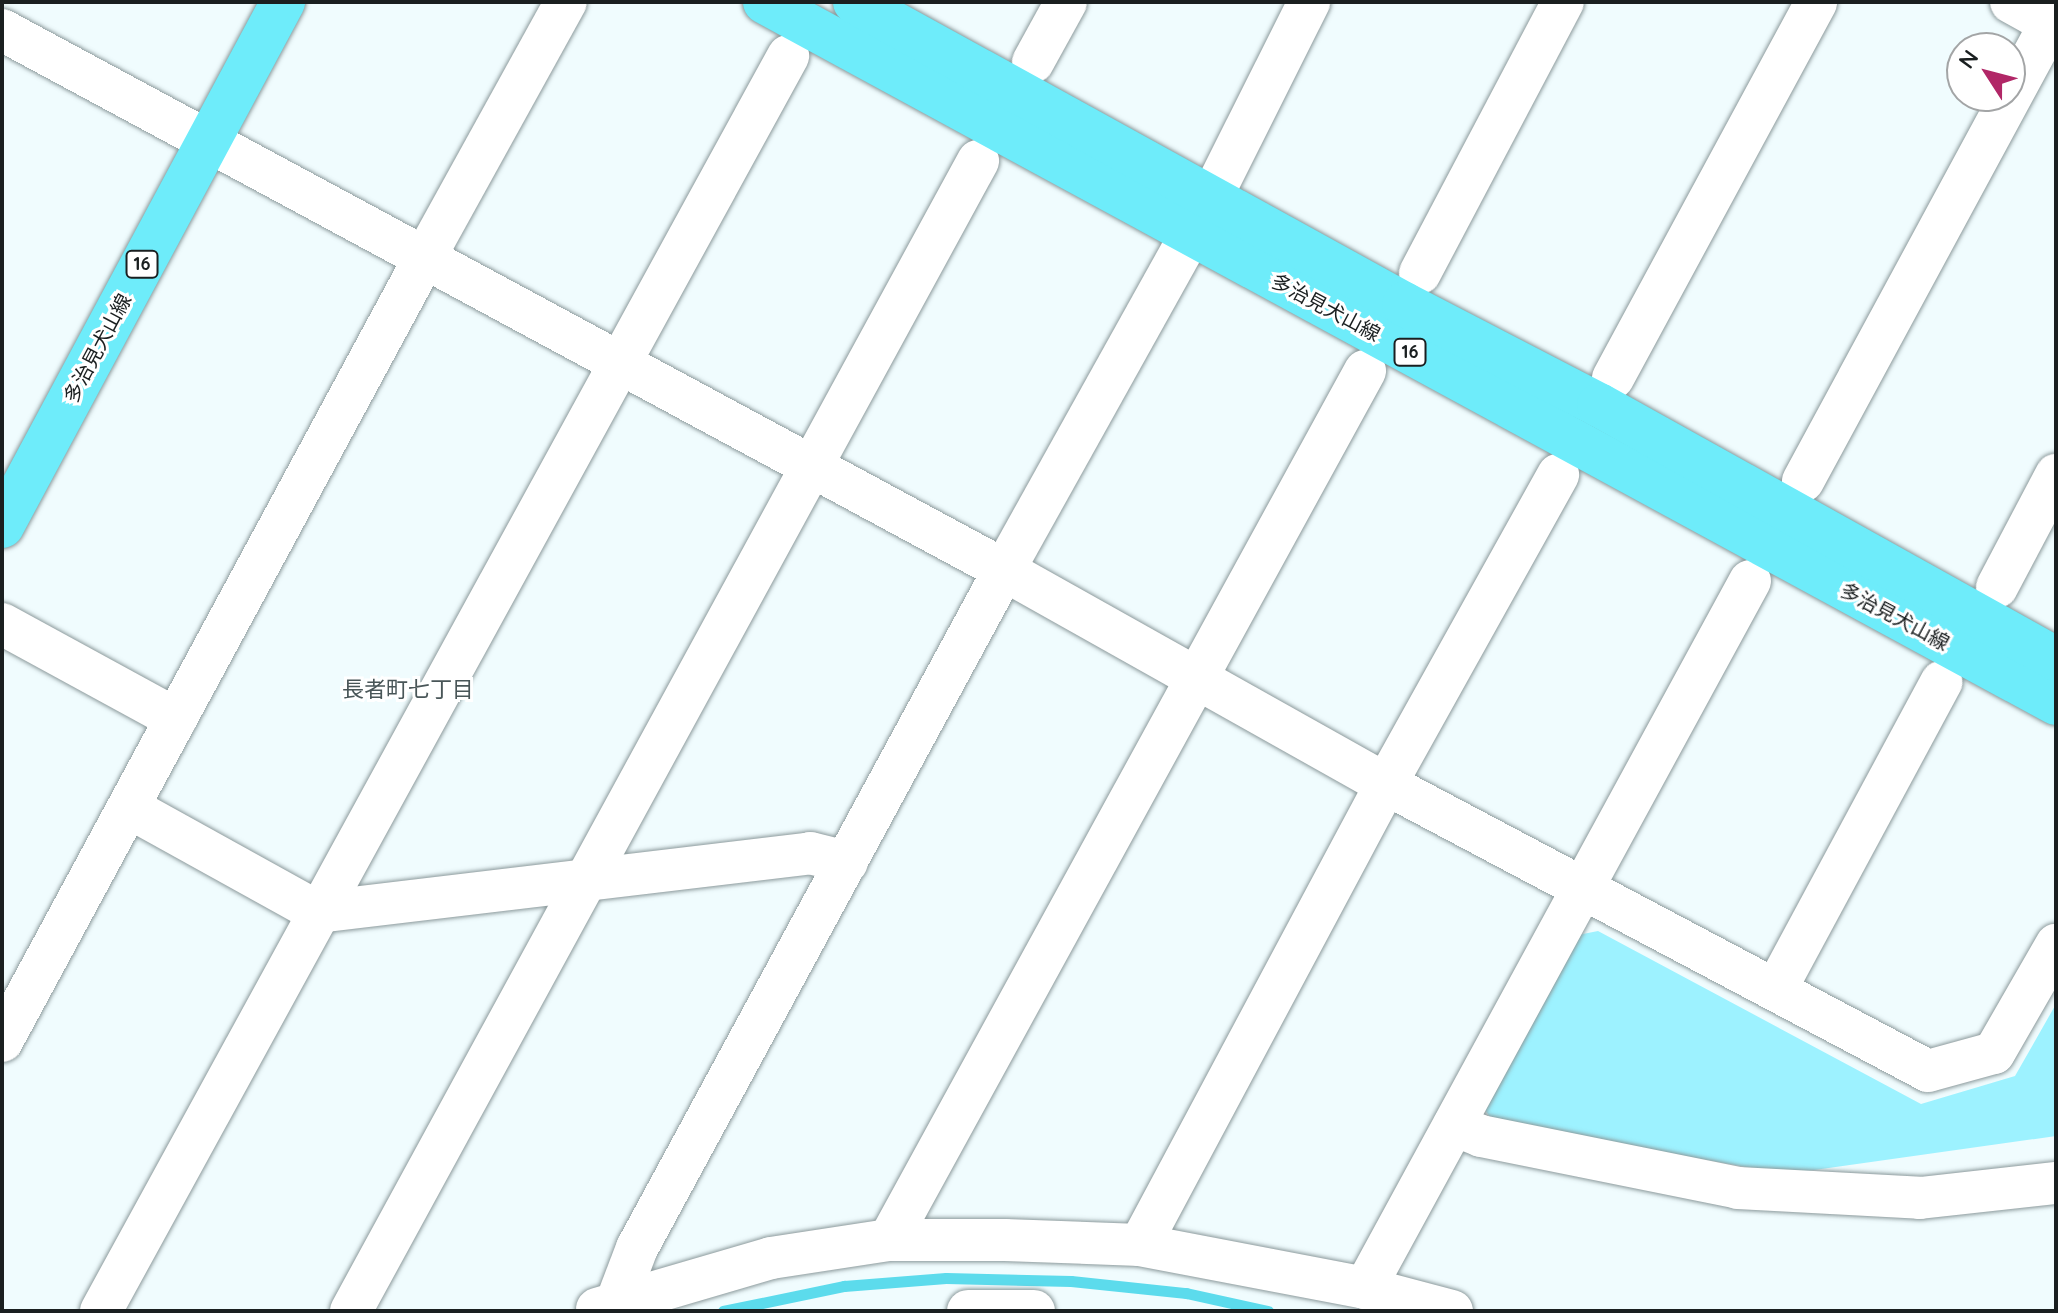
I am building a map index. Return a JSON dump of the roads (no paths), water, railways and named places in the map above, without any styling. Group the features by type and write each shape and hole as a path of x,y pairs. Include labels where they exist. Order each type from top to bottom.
{"main road":[{"name":"多治見犬山線","path":"2,526 283,2"},
{"name":"多治見犬山線","path":"765,2 1201,216 1599,405 2056,659"},
{"name":"多治見犬山線","path":"855,2 1201,216 2056,703"}],"street":[{"path":"2,1041 566,2"},
{"path":"1033,62 1066,2"},
{"path":"604,1307 1004,570 1201,216 1309,2"},
{"path":"1420,273 1563,2"},
{"path":"1613,378 1816,2"},
{"path":"1803,481 2054,21 2011,2"},
{"path":"2,30 208,138 812,469 1004,570 1386,784 1583,885 1928,1071 1994,1053 2053,957"},
{"path":"101,1311 788,56"},
{"path":"351,1311 978,161"},
{"path":"889,1240 1365,371"},
{"path":"1140,1245 1386,784 1558,475"},
{"path":"1997,587 2056,475"},
{"path":"1365,1288 1750,581"},
{"path":"2,624 176,719"},
{"path":"1776,989 1941,682"},
{"path":"130,808 318,912 810,853 847,862"},
{"path":"1454,1125 1481,1136 1738,1188 1920,1198 2056,1183"},
{"path":"604,1307 771,1258 889,1240 1140,1245 1365,1288 1452,1311"},
{"path":"968,1311 1034,1311"}],"waterway":[{"path":"723,1311 844,1286 946,1278 1071,1281 1186,1293 1268,1311"}],"district":[{"name":"長者町七丁目","path":"408,690"}]}
